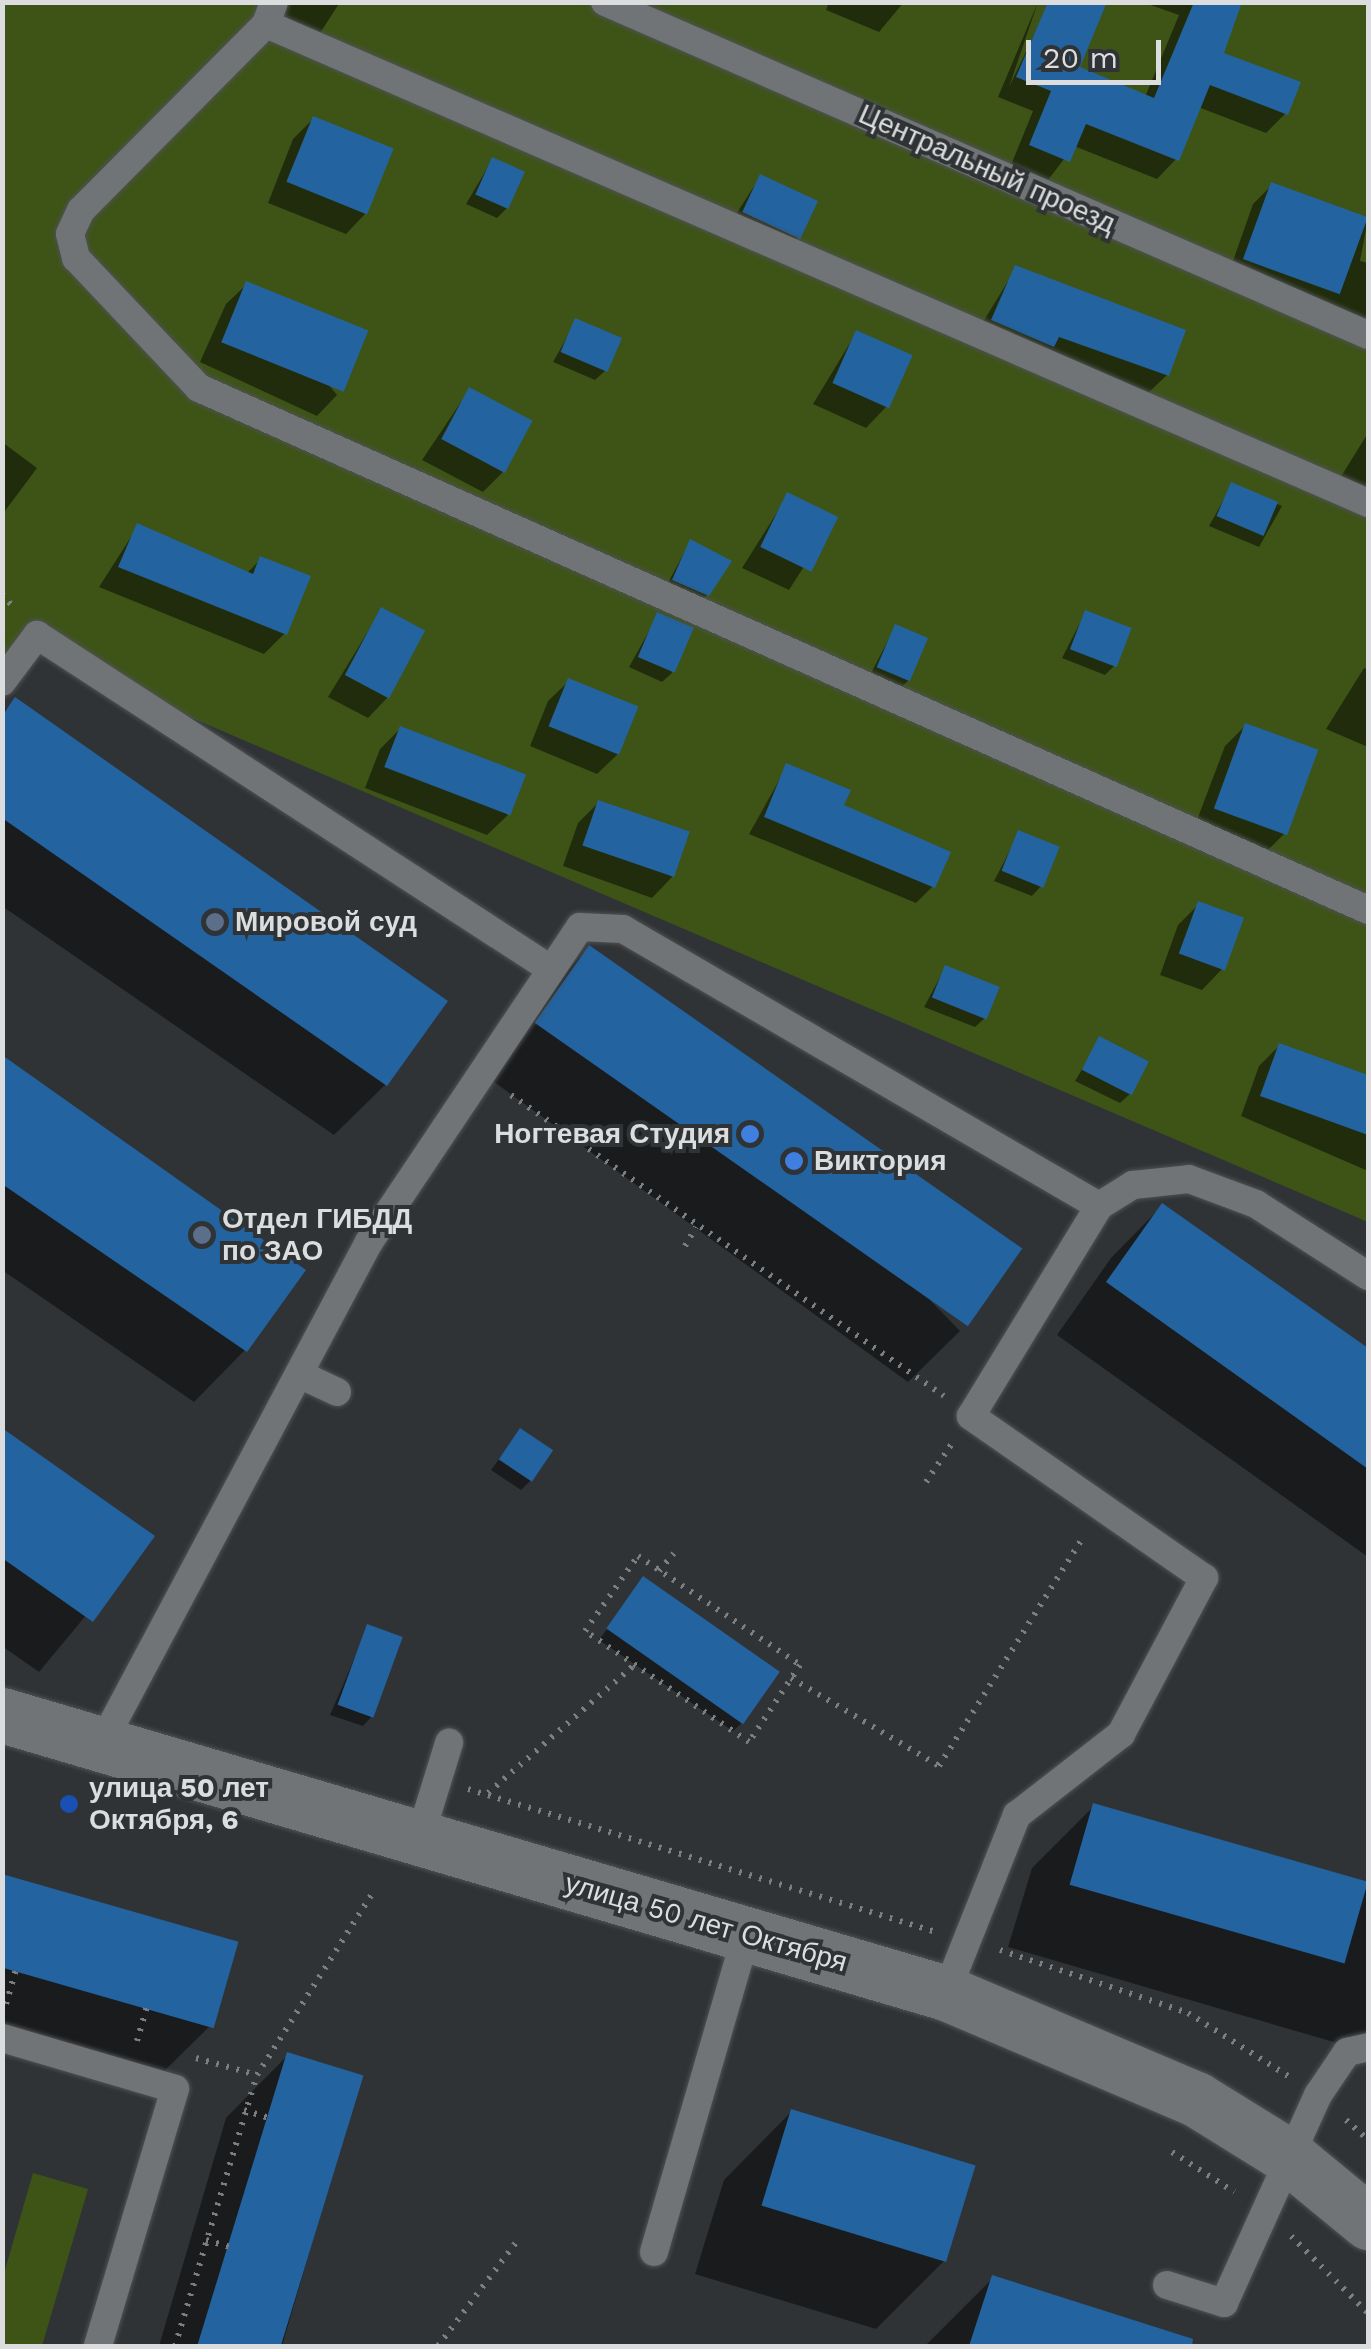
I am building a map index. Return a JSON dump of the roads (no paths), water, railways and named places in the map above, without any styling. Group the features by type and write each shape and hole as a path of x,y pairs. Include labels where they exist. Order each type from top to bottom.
{"street":[{"name":"улица 50 лет Октября","path":"2,1715 946,1993 1116,2060 1288,2156 1368,2222"}],"lane":[{"name":"Центральный проезд","path":"605,2 1368,335"},
{"path":"1368,503 270,13 81,210 70,234 76,258 199,388 1368,910"},
{"path":"2,682 37,634 549,968"},
{"path":"100,1746 299,1374 478,1071 580,928 624,929 1099,1206"},
{"path":"946,1993 1017,1815 1121,1734 1204,1578 971,1416 1099,1206 1133,1186 1189,1179 1256,1204 1368,1276"},
{"path":"299,1374 337,1392"},
{"path":"419,1840 449,1743"},
{"path":"654,2252 746,1935"},
{"path":"2,2038 175,2089 98,2346"},
{"path":"1167,2284 1224,2303 1318,2095 1347,2052 1368,2047"}],"place":[{"name":"Мировой суд","path":"215,922"},
{"name":"Ногтевая Студия","path":"750,1134"},
{"name":"Виктория","path":"794,1161"},
{"name":"Отдел ГИБДД по ЗАО","path":"202,1235"},
{"name":"улица 50 лет Октября, 6","path":"69,1804"}]}
